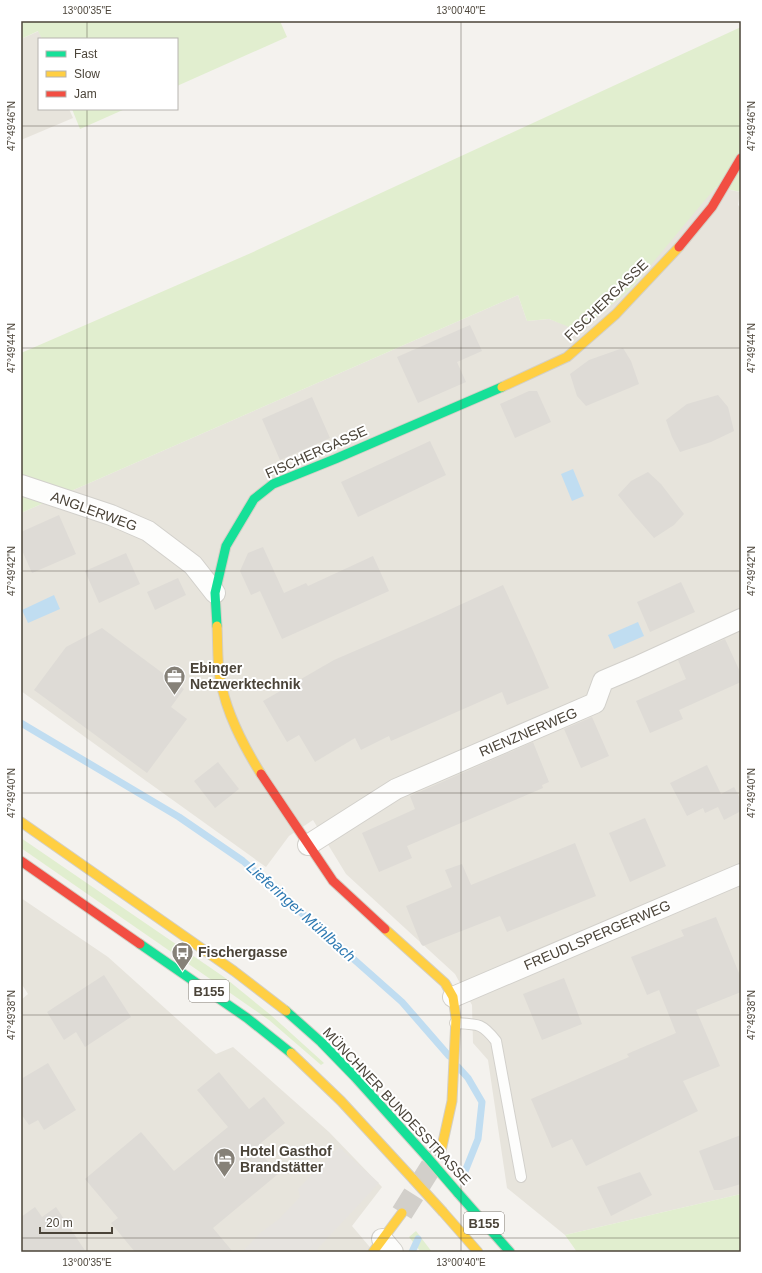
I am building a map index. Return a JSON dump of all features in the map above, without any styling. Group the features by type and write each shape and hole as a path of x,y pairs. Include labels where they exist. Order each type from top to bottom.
{"street":[{"name":"FISCHERGASSE","path":"442,1151 452,1101 456,1023 455,1002 449,988 445,983 333,881 260,773 235,728 227,706 220,678 214,593 226,546 254,499 273,484 342,456 567,357 616,314 682,243 712,207 741,158"},
{"name":"ANGLERWEG","path":"21,485 111,515 148,531 193,565 214,593"},
{"name":"RIENZNERWEG","path":"308,845 396,789 595,703 603,681 636,668 741,619"},
{"name":"MÜNCHNER BUNDESSTRASSE","path":"21,822 234,971 282,1008 321,1042 355,1077 510,1252"},
{"name":"B155","path":"21,861 253,1023 295,1056 341,1100 413,1178 478,1252"},
{"name":"FREUDLSPERGERWEG","path":"453,997 741,874"},
{"path":"382,1248 402,1213"}],"lane":[{"path":"456,1023 478,1024 488,1031 496,1041 521,1177"}],"shaded area":[{"path":"39,31 42,38 38,38 38,110 69,110 73,118 21,140 21,39"},
{"path":"716,187 740,192 738,205 741,208 741,1194 565,1235 507,1188 488,1060 473,1043 472,1005 455,974 346,874 313,820 289,836 266,867 21,691 21,513 518,295 527,321 549,319 580,330"},
{"path":"21,898 108,957 216,1054 233,1047 329,1132 382,1187 352,1226 374,1252 21,1252 21,1000 28,994 21,983"},
{"path":"339,1147 379,1183 319,1247 317,1252 242,1252 260,1233 279,1219 300,1197 298,1189"}],"green space":[{"path":"21,21 280,21 287,37 178,86 178,38 42,38 38,31 21,39"},
{"path":"741,27 741,192 716,187 630,290 579,331 549,319 527,321 518,295 21,513 21,353 251,253"},
{"path":"72,110 123,110 80,129"},
{"path":"21,838 224,977 272,1016 324,1063 321,1065 269,1020 21,848"},
{"path":"741,1194 741,1252 577,1252 565,1235"},
{"path":"416,1231 432,1252 421,1252 409,1237"}],"water":[{"path":"573,469 584,496 572,501 561,474"},
{"path":"54,595 60,609 28,623 22,610"},
{"path":"638,622 644,636 614,649 608,635"}],"building":[{"path":"470,325 482,351 457,362 466,382 418,403 397,357"},
{"path":"623,348 631,361 639,384 586,406 577,396 570,374 589,360"},
{"path":"529,391 537,391 551,422 515,438 500,404"},
{"path":"718,395 728,407 734,431 711,442 680,452 672,437 666,420 687,404"},
{"path":"312,397 330,438 280,460 262,419"},
{"path":"430,441 446,475 358,517 341,482"},
{"path":"648,472 661,484 684,514 674,525 654,538 618,495 631,481"},
{"path":"59,515 76,554 32,573 21,548 21,532"},
{"path":"263,547 284,593 306,583 308,586 373,556 389,591 282,639 260,591 251,595 240,571 248,553"},
{"path":"126,553 140,584 99,603 85,571"},
{"path":"178,578 186,595 155,610 147,592"},
{"path":"681,582 695,612 650,632 637,602"},
{"path":"503,585 549,688 507,705 502,692 391,741 389,736 361,750 355,738 315,762 299,735 287,742 263,701 334,660"},
{"path":"102,628 184,689 171,707 187,719 147,773 34,690 66,647"},
{"path":"725,639 741,674 741,682 679,710 683,719 650,733 636,701 686,679 678,660"},
{"path":"592,717 609,756 581,768 564,729"},
{"path":"533,742 549,782 542,785 543,788 407,846 412,858 379,872 362,833 415,809 410,796"},
{"path":"218,762 239,789 215,808 194,781"},
{"path":"707,765 721,794 734,787 741,800 741,811 724,820 718,807 705,813 703,808 687,816 670,783"},
{"path":"645,818 666,866 630,882 609,833"},
{"path":"575,843 596,896 507,932 500,916 423,946 421,944 406,906 452,887 445,870 462,864 471,885"},
{"path":"716,917 741,978 741,992 696,1010 720,1066 683,1081 698,1111 586,1166 572,1139 552,1148 531,1099 629,1057 627,1054 676,1033 659,990 647,995 631,957 684,936 681,930"},
{"path":"104,975 131,1017 85,1047 76,1032 64,1040 47,1012"},
{"path":"564,978 582,1024 542,1040 523,994"},
{"path":"48,1063 76,1110 44,1130 38,1120 29,1125 21,1114 21,1079"},
{"path":"219,1072 249,1109 264,1097 285,1123 256,1147 278,1174 213,1228 233,1252 135,1252 111,1223 118,1218 85,1179 141,1132 174,1171 228,1127 197,1090"},
{"path":"741,1135 741,1184 721,1190 714,1190 699,1151"},
{"path":"640,1172 652,1195 611,1216 597,1187"},
{"path":"35,1207 42,1217 56,1207 86,1252 21,1252 21,1217"}],"waterway":[{"name":"Lieferinger Mühlbach","path":"21,723 179,817 243,861 402,1002 449,1056"},
{"name":"Lieferinger Mühlbach","path":"458,1067 468,1078 482,1102 478,1139 464,1174"},
{"name":"Lieferinger Mühlbach","path":"412,1252 418,1239"}],"tunnel":[{"path":"402,1213 441,1151"}],"traffic: fast":[{"path":"217,626 215,593 226,546 254,499 273,484 502,387"},
{"path":"140,944 247,1018 291,1053"},
{"path":"286,1011 321,1042 355,1077 427,1157"},
{"path":"427,1157 458,1193"},
{"path":"458,1193 510,1252"}],"traffic: slow":[{"path":"502,387 567,357 616,314 679,247"},
{"path":"217,626 219,672 226,704 236,728 261,774"},
{"path":"21,822 234,971 286,1011"},
{"path":"385,929 445,983 453,997 456,1018 452,1101 441,1151"},
{"path":"291,1053 341,1101 413,1179"},
{"path":"413,1179 443,1212"},
{"path":"443,1212 478,1252"},
{"path":"373,1252 402,1213"}],"traffic: jam":[{"path":"679,247 712,207 741,158"},
{"path":"261,774 333,881 385,929"},
{"path":"21,861 140,944"}],"place":[{"name":"Ebinger Netzwerktechnik","path":"174,696"},
{"name":"Fischergasse","path":"182,972"},
{"name":"Hotel Gasthof Brandstätter","path":"225,1178"}]}
